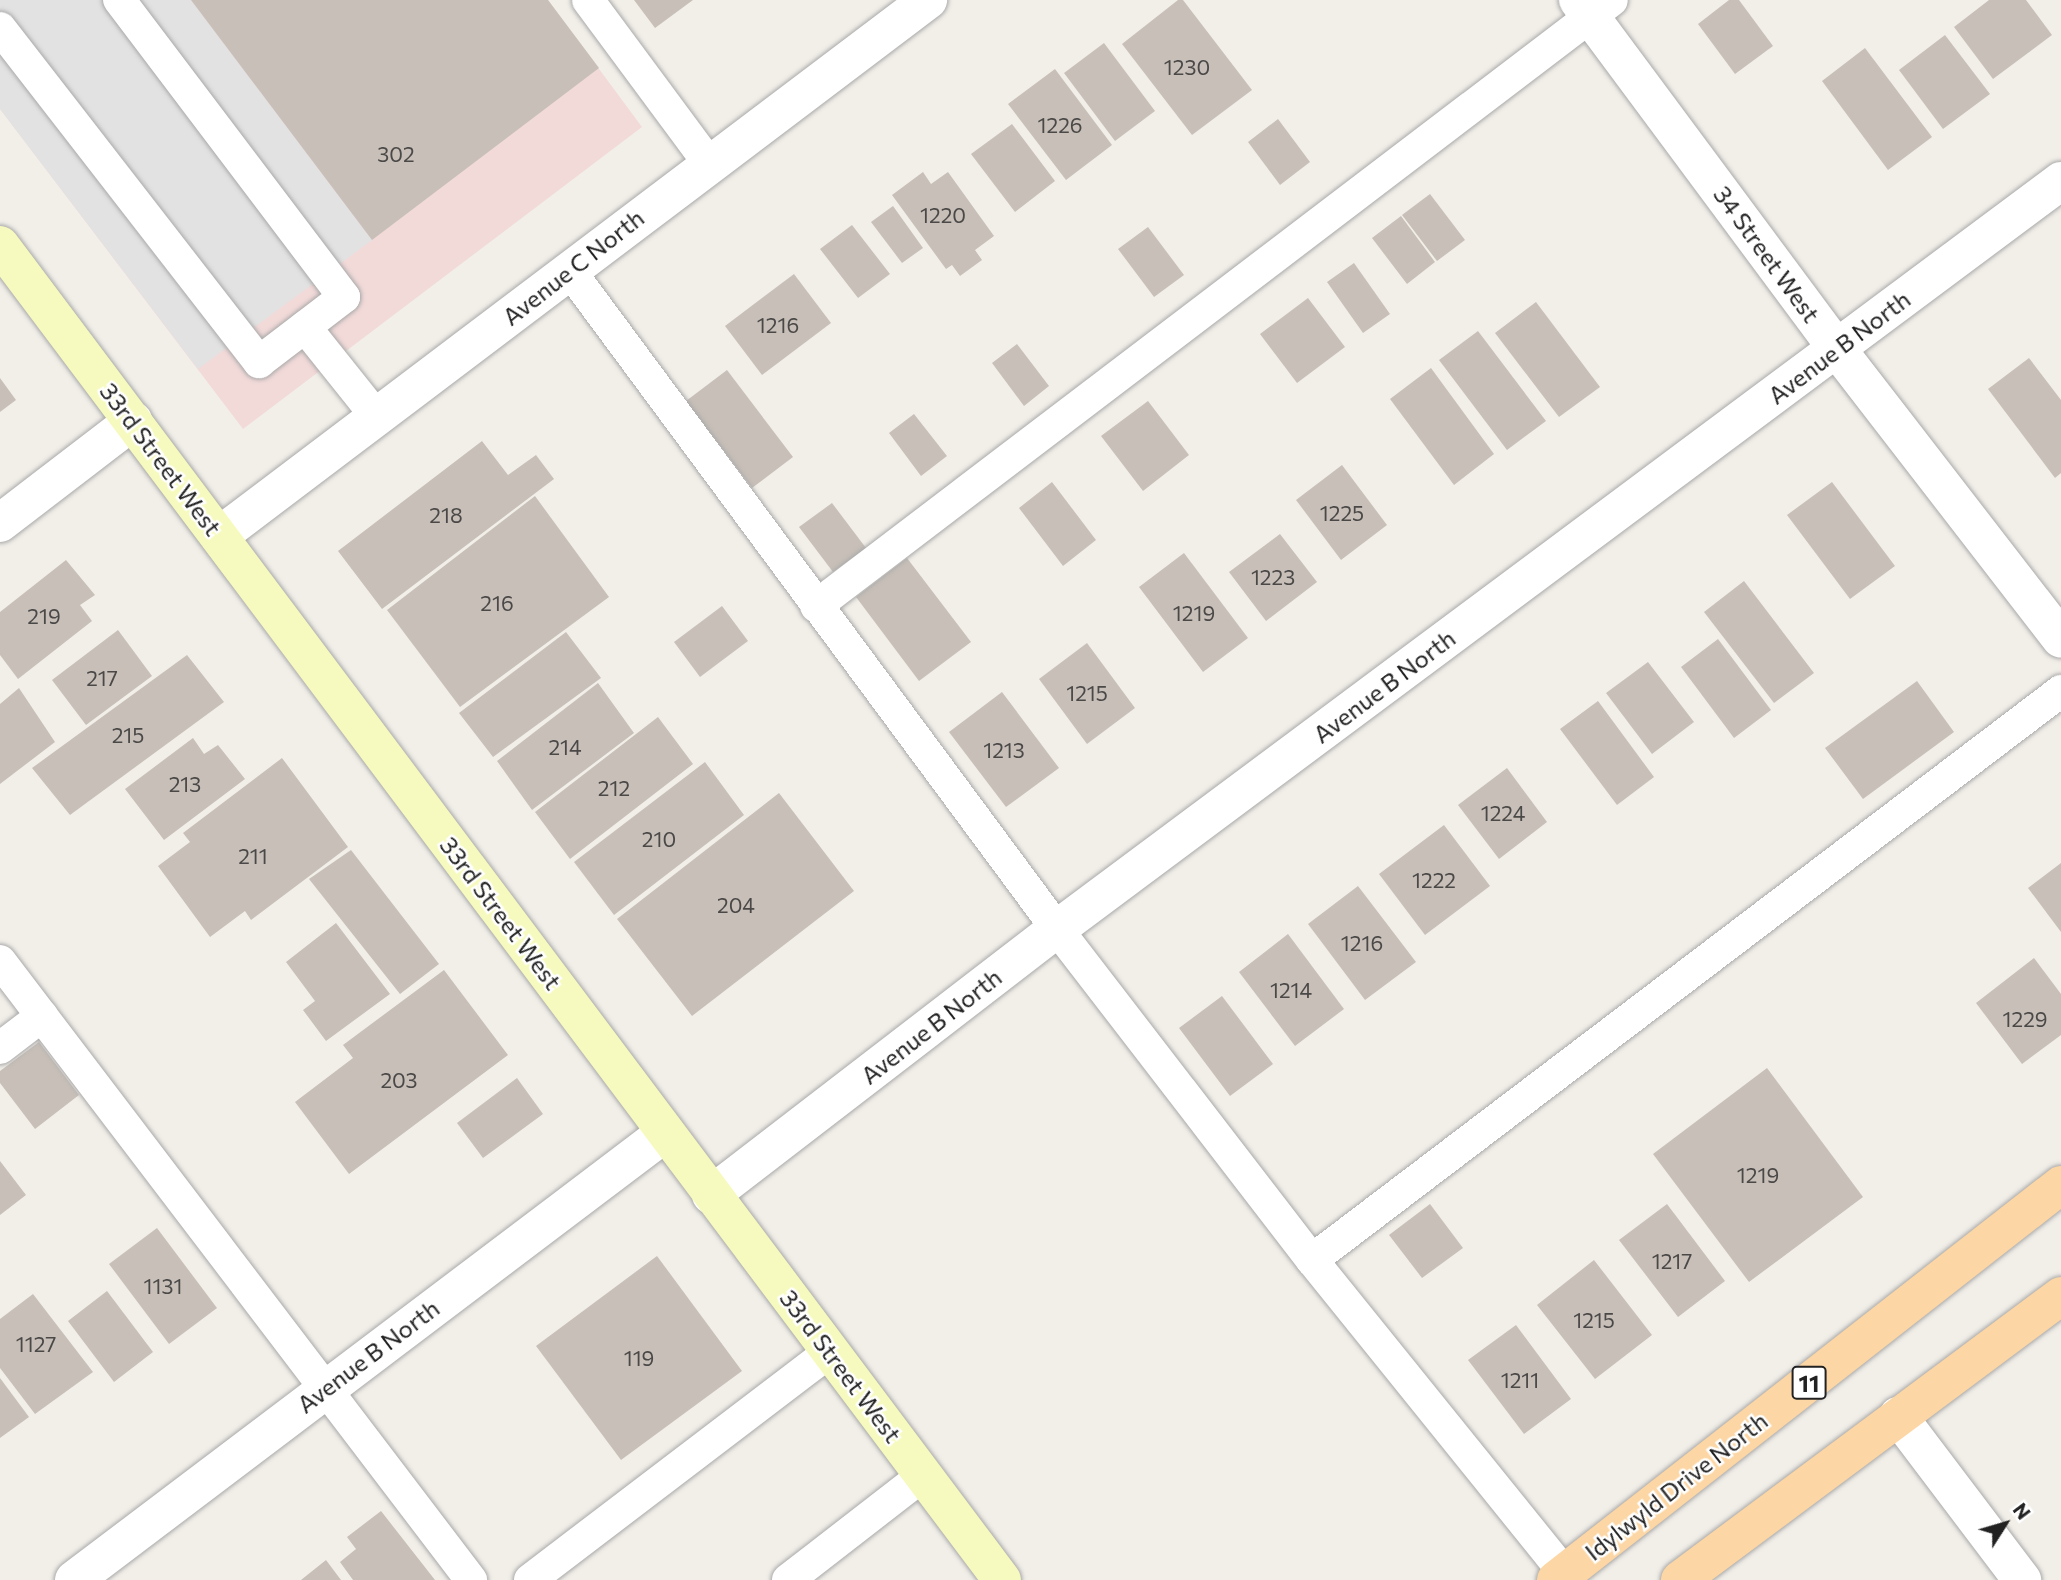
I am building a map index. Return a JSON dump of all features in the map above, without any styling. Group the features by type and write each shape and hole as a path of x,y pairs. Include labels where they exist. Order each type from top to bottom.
{"main road":[{"name":"33rd Street West","path":"0,245 1002,1580"},
{"name":"Idylwyld Drive North","path":"1560,1577 2061,1185"},
{"path":"1680,1580 2061,1296"}],"street":[{"name":"Avenue C North","path":"219,536 570,271 708,162 928,0"},
{"name":"34 Street West","path":"1594,5 1837,349 2061,639"},
{"name":"Avenue B North","path":"711,1195 1057,929 2061,181"},
{"path":"0,523 133,421"},
{"name":"Avenue B North","path":"74,1580 664,1133"},
{"path":"1898,1416 2022,1580"}],"lane":[{"path":"0,28 259,362 344,297 120,0"},
{"path":"588,0 708,162"},
{"path":"816,606 1594,5"},
{"path":"570,271 1057,929 1560,1577"},
{"path":"305,327 376,416"},
{"path":"1312,1260 2061,691"},
{"path":"0,961 327,1386 471,1580"},
{"path":"0,1048 42,1016"},
{"path":"530,1580 831,1351"},
{"path":"788,1580 922,1476"}],"shaded area":[{"path":"0,0 548,0 642,127 243,429 0,109"},
{"path":"0,0 191,0 372,240 198,369 0,109"}],"building":[{"path":"191,0 548,0 599,68 372,240"},
{"path":"634,0 693,0 655,28"},
{"path":"1178,0 1183,0 1252,90 1192,135 1122,44"},
{"path":"1729,0 1739,0 1773,46 1735,74 1698,24"},
{"path":"1989,0 2026,0 2052,35 1993,79 1954,27"},
{"path":"1945,35 1990,94 1943,129 1899,70"},
{"path":"1104,43 1155,111 1115,141 1064,73"},
{"path":"1865,48 1932,137 1888,170 1822,81"},
{"path":"1055,69 1112,145 1066,180 1008,104"},
{"path":"1278,119 1310,162 1280,185 1248,142"},
{"path":"1012,124 1055,181 1015,212 971,154"},
{"path":"923,172 931,184 948,172 994,236 975,250 982,260 960,276 952,265 946,269 892,195"},
{"path":"1430,194 1465,240 1437,261 1402,215"},
{"path":"893,206 923,248 902,263 871,222"},
{"path":"1401,216 1435,262 1407,284 1372,238"},
{"path":"852,225 890,274 858,298 820,249"},
{"path":"1148,227 1184,275 1154,297 1118,249"},
{"path":"1354,263 1390,314 1363,333 1327,282"},
{"path":"794,274 831,323 762,375 725,326"},
{"path":"1308,298 1345,347 1297,383 1260,334"},
{"path":"1536,302 1600,387 1559,417 1495,333"},
{"path":"1478,331 1546,421 1507,450 1439,360"},
{"path":"1017,344 1049,386 1024,406 992,363"},
{"path":"2029,358 2061,400 2061,473 2055,478 1988,389"},
{"path":"1431,368 1494,454 1454,485 1390,399"},
{"path":"727,370 793,457 752,488 686,401"},
{"path":"0,378 16,400 0,412"},
{"path":"1148,401 1189,455 1143,491 1101,436"},
{"path":"914,414 947,456 921,476 889,433"},
{"path":"482,441 508,475 536,455 554,479 382,609 338,551"},
{"path":"1342,465 1387,525 1341,560 1296,500"},
{"path":"1052,482 1096,540 1063,566 1019,508"},
{"path":"1832,482 1895,566 1850,599 1787,515"},
{"path":"535,496 609,597 460,707 387,610"},
{"path":"832,503 866,548 833,572 799,527"},
{"path":"1280,534 1317,582 1266,621 1229,572"},
{"path":"1184,553 1248,638 1203,672 1139,587"},
{"path":"907,558 971,642 919,681 856,597"},
{"path":"66,560 95,595 80,605 92,621 18,679 0,655 0,612"},
{"path":"1744,581 1814,673 1774,703 1704,612"},
{"path":"722,606 748,641 700,677 674,642"},
{"path":"118,630 152,676 86,725 52,680"},
{"path":"566,632 601,678 493,757 459,713"},
{"path":"1718,639 1771,710 1734,738 1681,667"},
{"path":"1087,643 1135,708 1087,744 1039,679"},
{"path":"187,655 224,702 70,815 32,768"},
{"path":"1648,662 1694,722 1652,754 1606,693"},
{"path":"1917,681 1954,732 1863,799 1825,748"},
{"path":"598,683 634,733 532,810 497,761"},
{"path":"19,688 55,742 0,784 0,704"},
{"path":"1002,692 1059,768 1006,807 949,732"},
{"path":"1598,701 1654,777 1617,805 1560,729"},
{"path":"658,717 693,764 570,859 535,812"},
{"path":"193,738 204,754 218,745 245,779 164,840 125,789"},
{"path":"282,758 348,847 251,920 245,911 210,937 158,866 190,842 183,833"},
{"path":"705,762 744,815 614,915 574,862"},
{"path":"1507,768 1547,822 1499,859 1458,805"},
{"path":"779,793 854,891 692,1016 617,919"},
{"path":"1444,825 1490,886 1425,935 1379,874"},
{"path":"351,850 439,964 400,994 309,879"},
{"path":"2061,863 2061,932 2028,888"},
{"path":"1358,886 1416,962 1365,1000 1308,924"},
{"path":"336,923 390,994 326,1041 303,1010 315,1001 286,962"},
{"path":"1288,934 1344,1009 1295,1046 1239,972"},
{"path":"2034,958 2061,994 2061,1035 2022,1064 1976,1003"},
{"path":"444,970 508,1055 349,1174 295,1102 353,1058 343,1045"},
{"path":"1222,996 1273,1064 1230,1096 1179,1028"},
{"path":"39,1042 79,1095 35,1129 0,1083 0,1071"},
{"path":"1767,1068 1863,1197 1749,1282 1653,1154"},
{"path":"517,1078 543,1114 483,1158 457,1123"},
{"path":"0,1161 26,1195 0,1215"},
{"path":"1430,1204 1463,1248 1422,1278 1389,1235"},
{"path":"1667,1204 1725,1281 1678,1317 1619,1240"},
{"path":"157,1228 217,1308 169,1344 109,1264"},
{"path":"657,1256 742,1371 621,1460 536,1346"},
{"path":"1594,1260 1652,1335 1595,1379 1537,1305"},
{"path":"107,1291 153,1352 114,1382 68,1321"},
{"path":"33,1294 93,1372 35,1414 0,1368 0,1319"},
{"path":"1516,1325 1571,1399 1524,1434 1468,1360"},
{"path":"0,1378 29,1417 0,1438"},
{"path":"381,1511 435,1580 353,1580 340,1562 356,1549 347,1537"},
{"path":"326,1560 341,1580 301,1580"}]}
